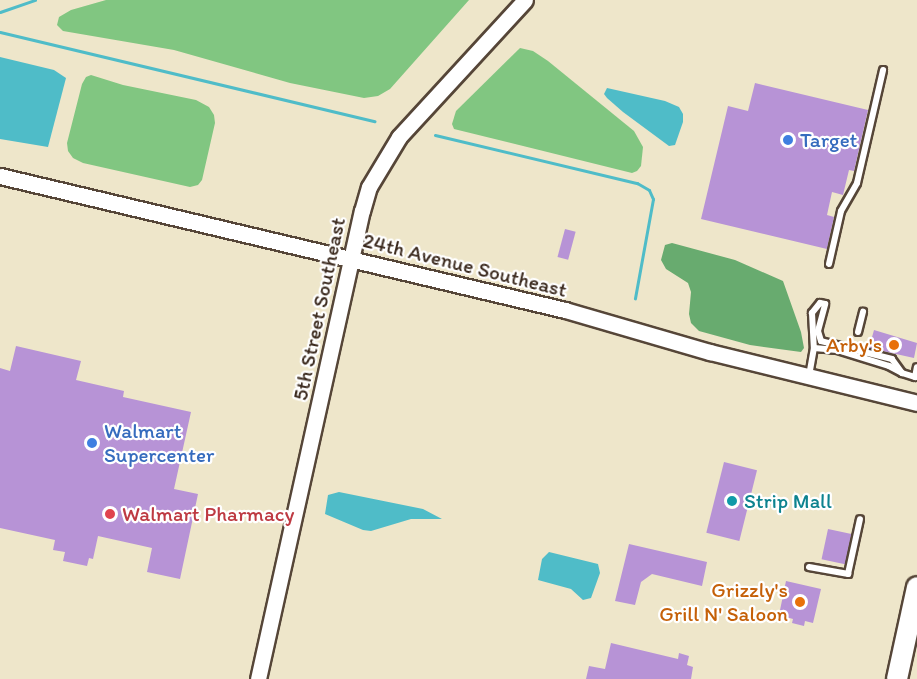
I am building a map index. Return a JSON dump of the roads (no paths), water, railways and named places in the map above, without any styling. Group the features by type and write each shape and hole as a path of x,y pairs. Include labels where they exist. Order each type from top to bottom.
{"main road":[{"path":"897,679 917,587"}],"street":[{"name":"5th Street Southeast","path":"258,679 365,198 385,157 408,126 525,0"},
{"name":"24th Avenue Southeast","path":"0,176 566,310 710,352 917,403"}],"lane":[{"path":"828,264 841,211 857,183 883,70"},
{"path":"809,376 814,348 812,313 820,303 825,304 820,323 821,340 892,359 902,373"},
{"path":"858,332 863,312"},
{"path":"812,320 820,323"},
{"path":"814,348 837,350 915,377 917,367"},
{"path":"809,567 848,574 860,519"}],"water":[{"path":"0,57 54,70 66,78 48,147 0,139"},
{"path":"607,88 665,101 679,107 683,114 683,122 675,145 669,146 623,112 604,94"},
{"path":"339,492 423,509 442,519 411,519 371,531 363,530 325,514 328,495"},
{"path":"549,552 598,564 600,573 591,598 583,600 571,589 538,580 542,559"}],"waterway":[{"path":"0,12 35,0"},
{"path":"0,32 375,121"},
{"path":"435,135 637,183 649,190 653,199 635,298"}],"place":[{"name":"Target","path":"788,140"},
{"name":"Arby's","path":"894,345"},
{"name":"Walmart Supercenter","path":"92,443"},
{"name":"Strip Mall","path":"732,501"},
{"name":"Walmart Pharmacy","path":"110,514"},
{"name":"Grizzly's Grill N' Saloon","path":"800,602"}]}
